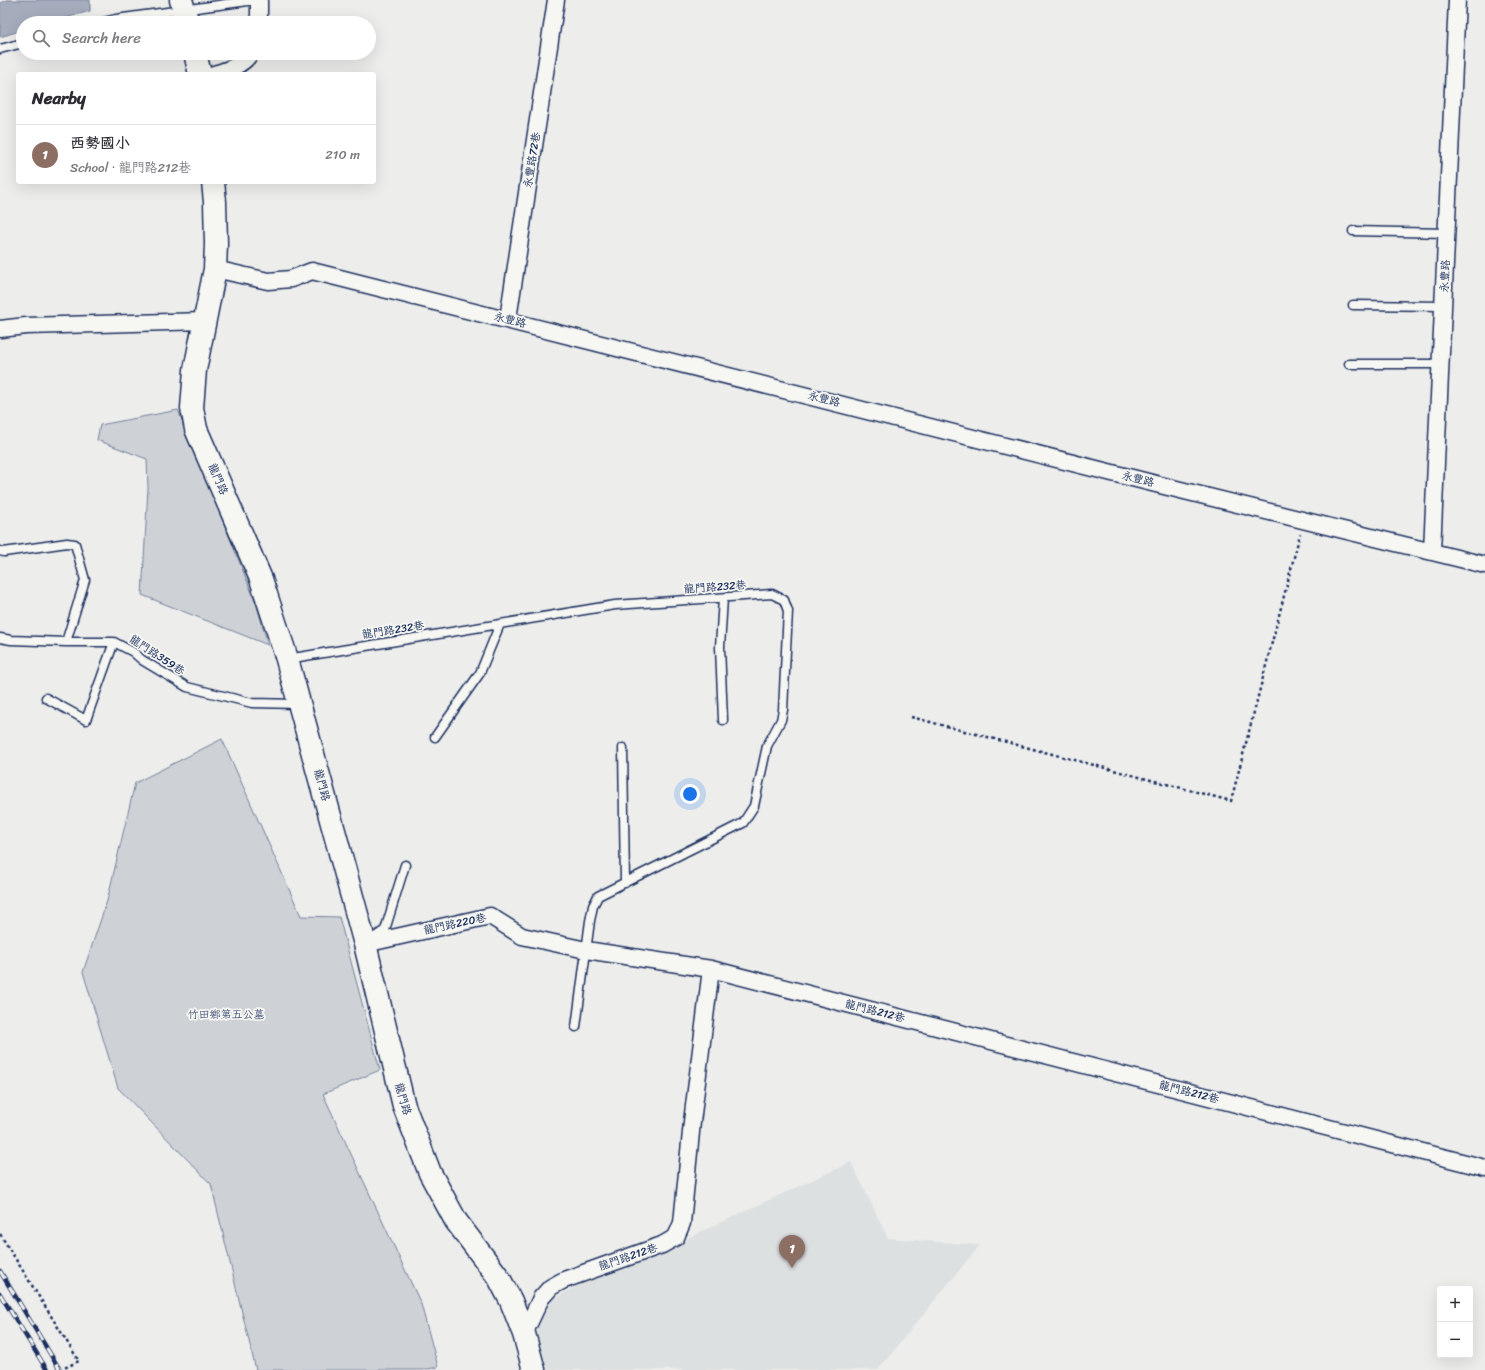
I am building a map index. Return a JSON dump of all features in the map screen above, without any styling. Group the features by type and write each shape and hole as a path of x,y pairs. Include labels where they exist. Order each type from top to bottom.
{"street":[{"name":"永豐路72巷","path":"508,319 556,0"},
{"name":"永豐路","path":"1432,551 1457,0"},
{"path":"259,16 260,1"},
{"path":"197,60 200,72"},
{"path":"220,72 233,68 243,60"},
{"name":"龍門路","path":"213,184 216,244 215,269 195,370 192,408 196,429 261,579 287,659 365,944 404,1106 430,1174 456,1221 499,1278 511,1301 524,1334 534,1370"},
{"name":"永豐路","path":"215,269 268,281 291,278 312,271 508,319 1144,481 1485,565"},
{"path":"0,329 26,326 205,321"},
{"name":"龍門路220巷","path":"365,944 490,916 522,936 586,950 712,969"},
{"name":"龍門路212巷","path":"524,1334 541,1298 551,1287 564,1280 662,1245 676,1237 682,1223 692,1122 712,969 1485,1168"}],"lane":[{"path":"142,16 185,11 248,0 260,1"},
{"path":"0,49 16,44"},
{"path":"1354,230 1447,233"},
{"path":"1353,305 1444,306"},
{"path":"1349,364 1441,364"},
{"path":"0,551 4,552 67,543 75,544 85,580 66,642"},
{"name":"龍門路232巷","path":"287,659 616,605 772,594 784,600 788,611 783,710 781,720 767,746 754,806 743,823 625,883"},
{"path":"723,598 720,647 723,720"},
{"path":"436,738 480,673 500,624"},
{"name":"龍門路359巷","path":"0,638 11,640 66,642 114,642 133,652 142,660 186,687 252,703 300,704"},
{"path":"46,698 86,720 114,642"},
{"path":"576,1027 592,906 598,896 625,883 623,748"},
{"path":"365,944 385,930 405,865"}],"path":[{"path":"911,717 1231,801 1303,520"},
{"path":"0,1234 79,1361 60,1370"}],"shaded area":[{"path":"851,1162 888,1238 980,1245 878,1370 543,1370 533,1336 551,1300 577,1286 668,1250 685,1239"}],"green space":[{"path":"178,410 256,603 268,645 142,595 148,488 147,459 97,440 100,425"},
{"name":"竹田鄉第五公墓","path":"222,739 301,916 339,917 380,1070 323,1094 421,1304 438,1367 423,1370 256,1370 211,1184 118,1088 83,972 107,901 135,783"}],"water":[{"path":"6,0 90,0 90,11 72,16 16,16 16,32 0,37 0,3"}],"railway":[{"path":"0,1271 60,1370"},
{"path":"0,1294 47,1370"}],"place":[{"name":"西勢國小","path":"792,1268"}]}
